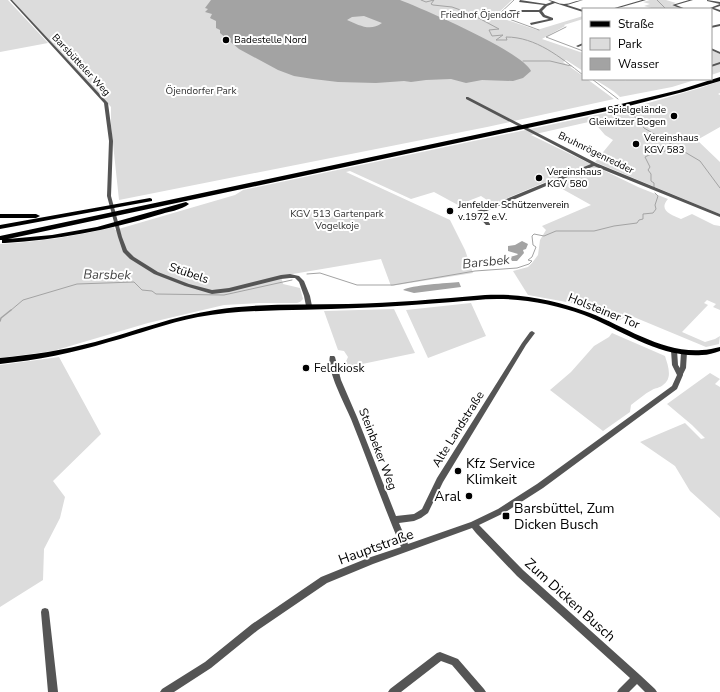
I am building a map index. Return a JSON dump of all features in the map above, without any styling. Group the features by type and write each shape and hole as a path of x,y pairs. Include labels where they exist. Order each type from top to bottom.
{"highway":[{"path":"0,238 624,105 681,91 720,78"},
{"path":"0,227 233,185 650,96 704,80"},
{"path":"0,242 22,241 75,234 110,227 261,183"},
{"path":"0,216 37,216 99,210"}],"main road":[{"name":"Holsteiner Tor","path":"0,361 36,358 67,351 196,315 248,308 355,306 495,297 524,298 569,308 590,315 648,341 674,350 684,352 705,352 720,349"}],"street":[{"name":"Barsbütteler Weg","path":"11,0 107,105 111,141 108,181 109,200"},
{"path":"549,0 582,12"},
{"path":"563,5 582,0"},
{"path":"616,8 645,0"},
{"path":"682,8 673,5 692,0"},
{"path":"708,0 720,4"},
{"path":"520,1 546,5"},
{"path":"510,10 540,11 546,5 554,2"},
{"path":"710,8 720,4"},
{"path":"531,24 552,19 544,16 540,11"},
{"path":"578,46 582,44"},
{"name":"Bruhnrögenredder","path":"467,98 594,164 720,216"},
{"path":"488,224 479,212 594,164"},
{"name":"Stübels","path":"109,200 125,251 132,258 152,270 204,290 218,292 290,276 297,277 301,281 309,306"},
{"name":"Alte Landstraße","path":"393,520 416,518 425,510 447,469 532,333"},
{"path":"674,350 675,365 680,373"},
{"name":"Hauptstraße","path":"165,692 208,665 255,627 324,580 474,524 501,511 534,490 675,387 680,379 680,373 683,368 684,352"},
{"name":"Steinbeker Weg","path":"332,357 334,370 393,520 406,549"},
{"name":"Zum Dicken Busch","path":"474,524 520,573 652,692"},
{"path":"45,612 53,692"},
{"path":"393,692 440,656 455,662 481,692"},
{"path":"622,692 637,678"}],"green space":[{"path":"0,0 8,0 48,43 0,52"},
{"name":"Öjendorfer Park","path":"12,0 512,0 495,16 537,30 582,16 582,19 564,25 565,26 542,39 582,53 582,70 566,60 563,62 582,75 582,80 588,80 614,99 487,127 119,200 111,125 111,107"},
{"path":"650,0 666,0 676,3 671,5 680,8 651,8 644,6 650,4 643,2"},
{"path":"712,50 720,54 720,72 712,75"},
{"path":"596,80 695,80 672,87 620,97"},
{"name":"KGV 513 Gartenpark Vogelkoje","path":"720,81 720,93 718,94 720,95 720,127 697,140 720,162 720,214 595,162 613,140 605,135 593,121 531,135 638,187 668,199 664,206 667,212 673,216 681,219 692,214 714,225 720,226 720,310 713,307 716,304 707,300 704,303 708,305 682,332 705,342 720,336 719,344 706,347 629,315 618,321 583,305 528,295 513,271 528,267 538,255 540,240 546,230 542,226 591,205 548,181 493,204 481,196 458,205 434,192 411,199 350,171 346,172 450,220 465,250 473,273 391,286 381,259 281,276 283,284 300,288 303,299 300,302 224,305 148,323 53,351 0,358 0,244 57,238 114,227 115,230 235,195 243,190 638,106"},
{"path":"471,303 486,336 428,358 406,310"},
{"path":"394,309 415,353 343,368 348,357 344,351 338,350 324,311"},
{"path":"612,333 665,356 669,375 668,379 663,385 653,389 641,397 631,405 630,412 603,431 550,390 571,372 594,346 609,337"},
{"path":"59,357 101,434 53,481 65,497 60,518 44,549 43,580 0,607 0,365"},
{"path":"710,373 720,379 715,384 720,387 720,518 690,491 675,466 640,442 685,423 701,439 705,438 667,404"}],"water":[{"path":"211,0 400,0 449,21 492,43 524,63 531,71 523,78 513,81 482,80 466,83 451,79 376,83 338,82 294,76 278,70 239,49 220,33 220,30 216,28 216,21 210,18 212,14 205,12 208,9 205,8","holes":["364,16 382,23 378,26 364,27 347,20 352,17"]},
{"path":"522,241 528,244 526,249 523,250 524,253 517,261 512,261 510,257 518,254 508,251 508,246 515,245"},
{"path":"459,282 461,287 414,293 403,290 421,286"}],"waterway":[{"path":"421,0 426,2 434,0 431,4 433,5 452,7 469,13 474,12 473,15 499,29 489,30 492,36 503,35 496,40 507,40 506,37 527,40 547,49 582,74"},
{"path":"514,0 498,15 539,30"},
{"path":"657,0 665,8"},
{"path":"566,27 546,37 582,51"},
{"path":"523,61 550,61 571,66"},
{"path":"593,80 618,99"},
{"path":"628,109 644,128 676,147"},
{"name":"Barsbek","path":"654,187 654,183 651,181 651,174 648,170 650,167 645,157 676,147"},
{"path":"676,147 700,161 720,188"},
{"name":"Barsbek","path":"307,274 320,273 357,285 393,285 475,271 517,268 529,264 532,261 528,260 532,257 536,247 533,245 532,236 534,234 544,236 556,231 594,231 614,226 637,223 639,220 643,219 643,214 653,213 656,209 655,205 658,196 655,193"},
{"name":"Barsbek","path":"10,311 23,300 77,284 134,282 142,290 152,291 156,294 224,295 292,280"},
{"name":"Barsbek","path":"0,321 1,318 11,310"}],"place":[{"name":"Badestelle Nord","path":"226,40"},
{"name":"Spielgelände Gleiwitzer Bogen","path":"674,116"},
{"name":"Vereinshaus KGV 583","path":"636,144"},
{"name":"Vereinshaus KGV 580","path":"539,178"},
{"name":"Jenfelder Schützenverein v.1972 e.V.","path":"450,211"},
{"name":"Feldkiosk","path":"306,368"},
{"name":"Kfz Service Klimkeit","path":"458,471"},
{"name":"Aral","path":"469,496"},
{"name":"Barsbüttel, Zum Dicken Busch","path":"506,516"}],"park label":[{"name":"Friedhof Öjendorf","path":"480,15"}]}
